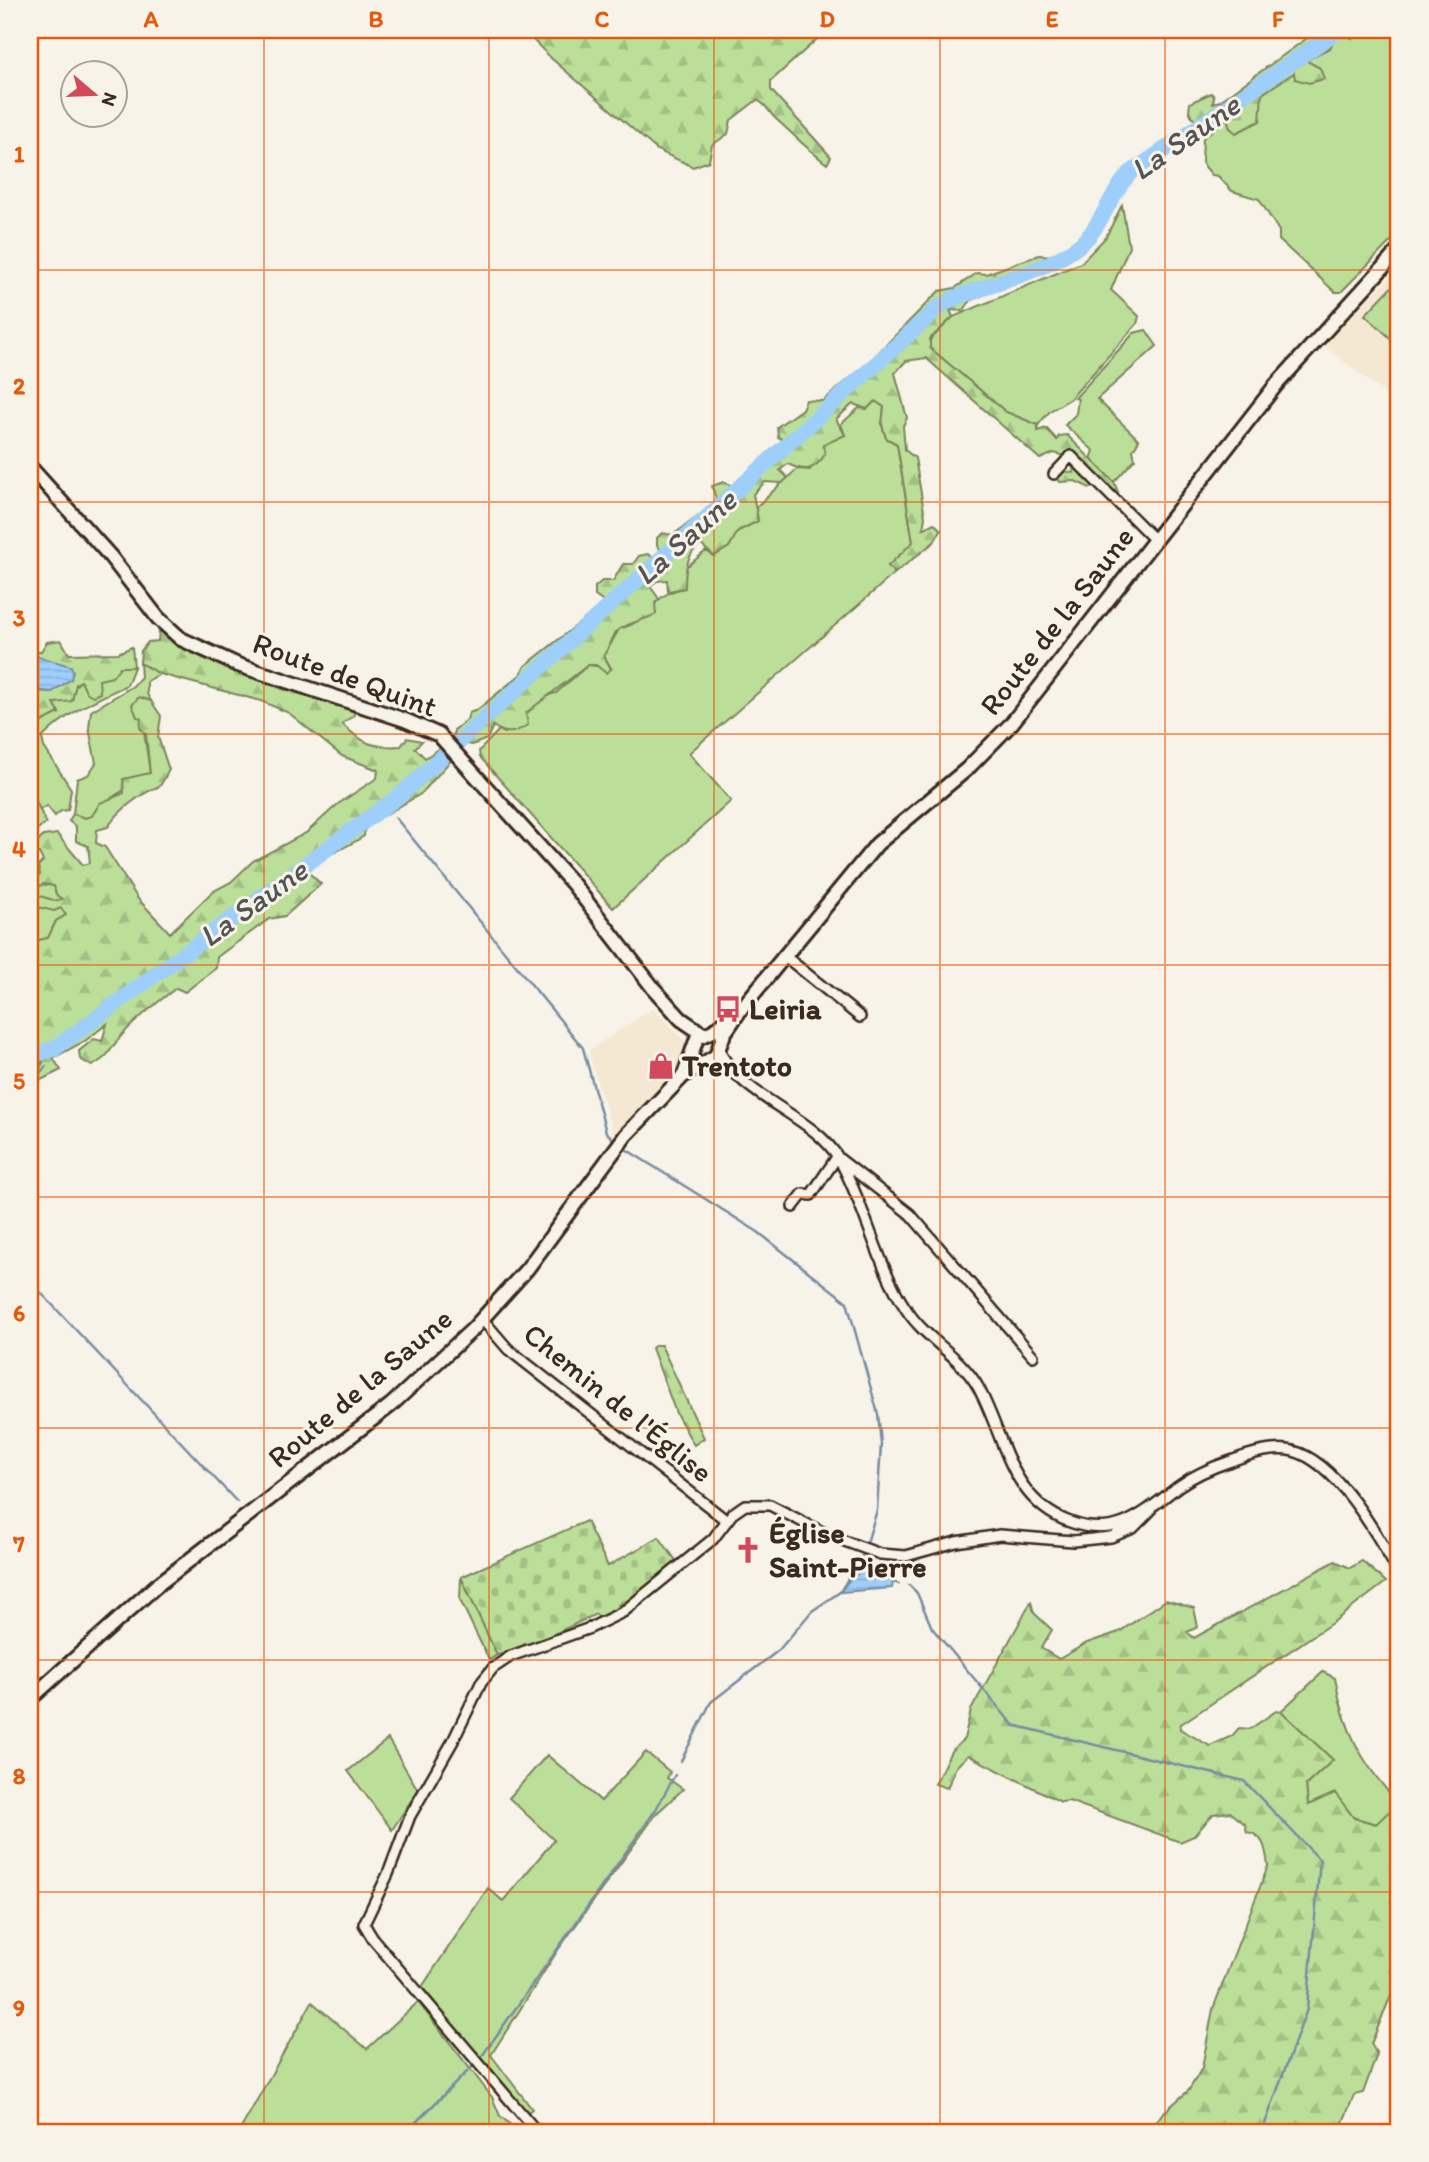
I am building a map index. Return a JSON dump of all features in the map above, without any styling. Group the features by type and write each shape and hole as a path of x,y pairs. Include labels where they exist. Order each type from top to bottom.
{"street":[{"name":"Route de la Saune","path":"719,1048 741,1009 877,844 999,738 1294,364 1399,250"},
{"path":"1054,474 1071,456 1155,540"},
{"name":"Route de Quint","path":"30,467 110,556 158,618 181,639 251,670 417,725 444,740 562,871 646,980 681,1019 705,1034"},
{"path":"786,957 860,1017"},
{"name":"Route de la Saune","path":"705,1034 741,1009"},
{"name":"Route de Quint","path":"681,1019 693,1047"},
{"path":"730,1069 714,1036 705,1034 693,1047 698,1057 730,1069 910,1214 1032,1356"},
{"name":"Route de la Saune","path":"683,1076 693,1047"},
{"path":"708,1060 719,1048"},
{"name":"Route de la Saune","path":"30,1699 183,1563 391,1405 483,1320 527,1269 608,1155 683,1076 708,1060"},
{"path":"793,1207 803,1194 811,1195 835,1165 837,1157"},
{"path":"837,1157 894,1290 927,1336 964,1369 978,1387 1016,1476 1032,1499 1064,1520 1093,1527 1117,1525 1150,1511"},
{"name":"Chemin de l'Église","path":"483,1320 508,1349 727,1521"},
{"path":"537,2132 373,1939 364,1924 388,1874 410,1816 453,1741 481,1683 493,1668 511,1656 581,1632 624,1612 713,1539 744,1505 762,1503 858,1547 906,1556 956,1542 1000,1535 1073,1541 1111,1537 1132,1528 1178,1486 1209,1469 1262,1452 1293,1451 1317,1465 1340,1486 1364,1517 1399,1573"}],"shaded area":[{"path":"1399,267 1399,404 1324,346"},
{"path":"653,1008 686,1042 683,1063 614,1136 588,1051"}],"green space":[{"path":"523,30 827,30 771,81 771,90 831,157 827,164 757,100 731,120 728,134 712,145 709,161 693,167 657,150 552,59"},
{"path":"1300,30 1362,30 1352,38 1338,31 1330,48 1312,55 1307,61 1320,68 1324,79 1309,83 1295,79 1294,73 1262,94 1260,121 1236,133 1230,128 1227,118 1204,137 1189,111 1190,103 1211,93 1214,96 1213,103 1220,101 1314,33"},
{"path":"1399,30 1399,233 1341,292 1335,292 1279,240 1279,231 1259,199 1232,191 1218,176 1212,175 1202,163 1203,136 1228,118 1230,128 1260,111 1262,94 1304,63 1330,48 1338,31"},
{"path":"1122,205 1129,247 1111,290 1139,316 1137,324 1070,399 1050,411 1038,425 1006,412 930,348 930,340 953,317 1081,263 1106,237"},
{"path":"1039,255 1055,256 1054,267 971,300 963,311 950,310 953,317 930,339 930,348 1006,412 1038,425 1038,431 1046,428 1057,440 1059,436 1067,435 1114,482 1118,492 1106,492 1097,485 1090,488 1075,481 1060,482 1055,474 1064,471 1074,473 1072,464 1080,469 1077,459 1054,453 1040,459 926,358 906,361 895,373 907,418 903,426 905,450 915,458 925,517 923,529 934,523 941,530 934,542 895,573 888,566 913,542 897,444 886,438 882,425 884,407 875,401 867,409 853,404 836,419 845,435 823,445 825,454 818,464 805,469 788,464 780,470 788,478 782,483 765,482 753,494 758,521 738,531 729,547 714,556 700,544 695,549 687,564 685,588 668,591 667,580 657,581 650,586 659,599 655,603 656,614 618,630 604,656 611,669 606,673 596,665 588,665 526,713 528,725 519,730 507,732 493,726 487,739 472,745 453,741 454,730 467,720 469,713 477,710 520,675 525,666 605,603 595,596 595,587 602,581 613,581 623,564 633,564 639,556 648,554 654,558 662,552 657,545 657,538 662,533 673,535 717,502 712,486 723,482 732,486 785,441 778,437 777,427 802,409 806,400 823,401 869,362 939,291 955,288 977,273 986,274"},
{"path":"1399,279 1399,346 1365,315"},
{"path":"1146,330 1157,346 1097,399 1139,440 1133,450 1135,459 1114,482 1091,459 1094,451 1065,425 1076,414 1078,399 1075,398 1134,333"},
{"path":"875,401 884,407 882,425 886,438 897,444 913,542 889,566 895,573 689,753 731,801 613,908 480,757 479,751 499,730 505,733 547,695 556,693 588,665 611,668 604,656 619,629 639,620 664,596 685,588 685,568 706,551 714,556 729,547 738,531 758,521 756,507 797,469 810,470 822,445 845,435 841,424 859,408 867,409"},
{"path":"166,631 184,649 285,690 298,688 313,698 354,710 354,715 342,724 369,743 401,746 407,738 422,741 415,748 425,758 442,747 451,760 422,793 365,827 364,836 306,870 321,884 285,916 269,919 217,957 216,968 185,992 176,988 155,1004 128,1028 104,1058 92,1066 80,1059 79,1051 94,1039 102,1041 107,1024 85,1041 53,1058 61,1070 31,1085 30,1077 39,1070 43,1062 30,1063 30,942 48,938 56,921 66,915 61,908 54,911 33,906 37,895 56,901 62,899 56,895 54,886 43,884 30,892 30,882 40,875 38,866 43,861 39,853 30,855 30,799 35,799 46,823 35,831 35,838 39,841 43,836 57,834 83,865 90,863 88,846 76,841 76,827 69,821 73,814 85,818 92,816 100,803 124,793 123,779 150,773 146,734 140,728 141,718 137,717 132,705 139,697 151,701 161,716 158,737 169,770 160,786 131,803 108,827 97,830 96,843 105,847 138,899 170,933 212,892 231,882 253,861 306,833 338,804 377,778 378,770 342,756 289,713 261,701 160,674 140,663 141,651 148,642 158,641 159,632"},
{"path":"61,640 69,654 118,653 132,647 134,667 120,667 112,677 99,680 100,693 93,696 86,692 81,681 76,684 72,701 54,703 59,713 40,723 30,719 30,698 38,696 34,691 52,692 71,679 35,656 30,662 30,651 41,651 47,642"},
{"path":"140,663 160,674 147,681 147,694 151,701 139,697 150,773 111,799 93,816 85,818 73,814 77,779 88,775 96,763 89,728 91,711 133,686 141,677"},
{"path":"120,667 134,667 127,685 71,714 42,738 44,747 71,789 68,810 55,816 47,806 39,810 35,799 30,799 30,719 59,713 54,703 81,681 99,680"},
{"path":"42,884 54,886 63,899 56,901 37,896 61,908 66,915 56,921 48,938 30,942 30,892"},
{"path":"661,1345 704,1438 694,1445 676,1413 652,1348"},
{"path":"586,1521 608,1566 659,1537 677,1562 646,1592 624,1607 622,1603 618,1605 620,1610 600,1620 596,1614 531,1645 497,1655 461,1577"},
{"path":"1335,1561 1350,1568 1362,1561 1386,1582 1332,1623 1181,1724 1180,1729 1210,1746 1232,1736 1239,1728 1250,1729 1276,1711 1281,1711 1333,1760 1306,1785 1308,1805 1335,1793 1354,1818 1376,1824 1399,1802 1399,1976 1371,2044 1377,2054 1363,2093 1354,2095 1339,2132 1149,2132 1162,2114 1189,2090 1202,2068 1213,2009 1268,1866 1261,1840 1253,1833 1247,1832 1245,1824 1230,1812 1213,1814 1194,1836 1180,1842 1069,1801 1061,1802 968,1755 956,1767 947,1788 935,1784 951,1751 964,1739 971,1710 1031,1602 1034,1613 1052,1630 1041,1648 1059,1659 1087,1643 1119,1632 1166,1600 1194,1608 1198,1627 1187,1632 1194,1638"},
{"path":"461,1577 497,1655 489,1660 460,1600"},
{"path":"1323,1672 1335,1678 1349,1730 1356,1745 1374,1774 1398,1803 1377,1824 1308,1805 1306,1785 1333,1760 1281,1711"},
{"path":"388,1739 418,1790 392,1830 348,1771"},
{"path":"646,1752 670,1772 667,1778 683,1789 657,1813 558,1950 491,2055 532,2109 525,2114 422,1987 488,1888 503,1901 554,1840 509,1798 547,1755 601,1801"},
{"path":"312,2002 367,2049 418,2002 492,2097 500,2116 519,2132 239,2132"}],"water":[{"path":"35,656 71,666 71,679 52,692 34,690 30,684 30,663"},
{"path":"863,1570 886,1574 893,1582 892,1588 840,1592 850,1579"}],"waterway":[{"name":"La Saune","path":"30,1056 54,1049 399,796 938,308 954,298 1044,266 1076,248 1094,229 1130,173 1339,30"},
{"path":"395,817 583,1048 606,1132 612,1138"},
{"name":"La Saune","path":"47,1059 50,1050"},
{"path":"30,1085 46,1066"},
{"path":"624,1148 758,1232 847,1302 878,1414 881,1444 877,1510 866,1546"},
{"path":"30,1281 237,1502"},
{"path":"681,1761 711,1702 779,1650 812,1611 840,1592 865,1551"},
{"path":"893,1582 899,1584"},
{"path":"909,1585 917,1593 932,1628 1013,1725 1244,1781 1320,1860 1307,2009 1262,2132"},
{"path":"482,2056 655,1811 675,1775"},
{"path":"406,2132 472,2067"}],"place":[{"name":"Leiria","path":"728,1009"},
{"name":"Trentoto","path":"661,1066"},
{"name":"Église Saint-Pierre","path":"748,1550"}]}
